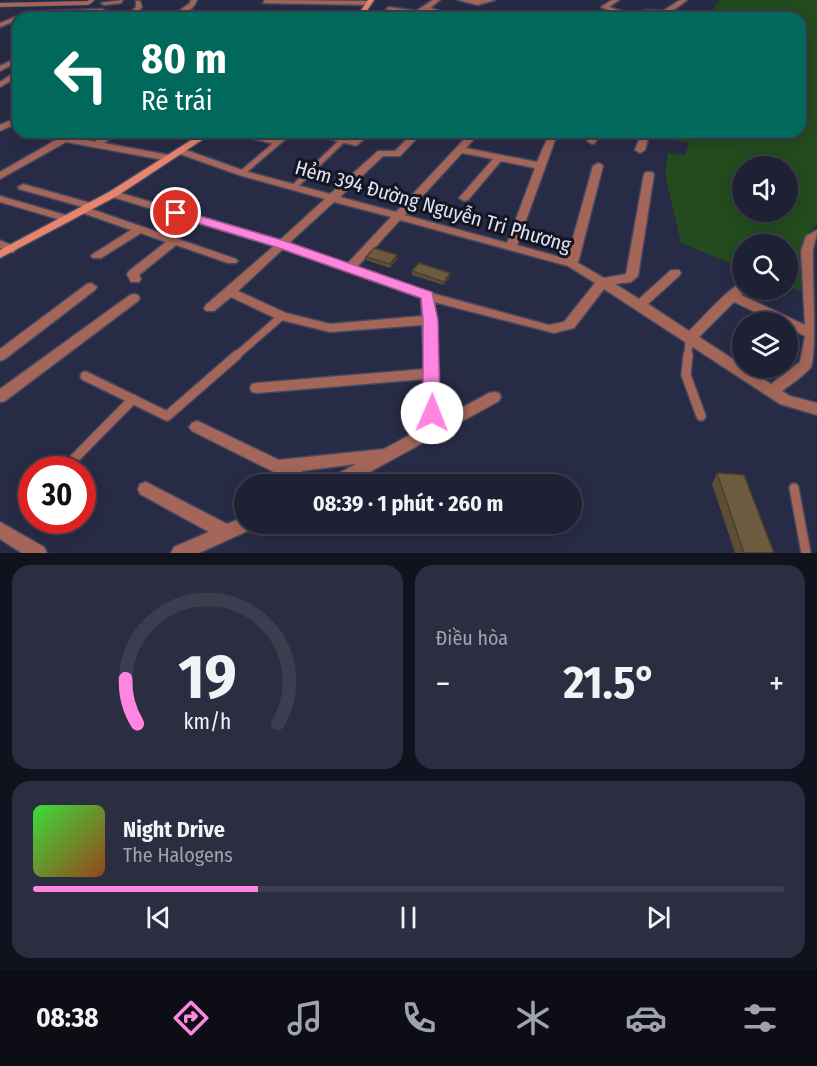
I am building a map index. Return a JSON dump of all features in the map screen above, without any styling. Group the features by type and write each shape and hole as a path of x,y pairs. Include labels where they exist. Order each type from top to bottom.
{"main road":[{"path":"0,255 113,194 201,138"}],"street":[{"path":"181,12 193,4 194,0"},
{"path":"419,12 437,0"},
{"path":"461,0 492,0"},
{"path":"616,0 604,8 617,12"},
{"path":"666,12 684,0"},
{"path":"104,3 138,1"},
{"path":"474,1 489,8"},
{"path":"265,2 370,2"},
{"path":"389,9 410,12"},
{"path":"425,9 436,12"},
{"path":"77,12 102,11"},
{"path":"0,69 4,64"},
{"path":"0,176 66,138 169,158"},
{"path":"79,141 84,138"},
{"path":"96,145 105,138"},
{"path":"210,308 381,153 397,153 413,138"},
{"path":"350,268 401,216 471,138"},
{"path":"511,247 552,138"},
{"path":"640,150 643,138"},
{"path":"460,150 540,166"},
{"name":"Hẻm 394 Đường Nguyễn Tri Phương","path":"180,151 242,173 572,264 640,305 785,400 817,409"},
{"path":"464,198 499,158"},
{"path":"572,264 598,166"},
{"path":"113,194 280,244 427,296 538,326 557,328 572,323 603,282 627,279 632,276 649,174"},
{"path":"23,188 87,208 232,261"},
{"path":"0,199 68,219"},
{"path":"97,256 140,229"},
{"path":"772,391 806,364 812,334 807,251 809,241 817,233"},
{"path":"135,279 133,274 174,241"},
{"path":"640,305 675,273"},
{"path":"0,356 91,287"},
{"path":"230,292 282,316 330,328 430,320"},
{"path":"427,296 432,373 431,431"},
{"path":"689,339 732,297"},
{"path":"0,398 134,298"},
{"path":"751,300 812,334"},
{"path":"257,388 432,373"},
{"path":"352,474 494,397"},
{"path":"197,427 290,474"},
{"path":"275,467 387,455"},
{"path":"146,489 225,532"},
{"path":"180,553 234,529"},
{"path":"0,530 38,553"}],"lane":[{"path":"0,5 87,3 92,0"},
{"path":"260,138 277,142"},
{"path":"242,173 282,138"},
{"path":"336,138 357,143 362,138"},
{"path":"294,187 343,140"},
{"path":"0,244 12,249"},
{"path":"85,376 167,416 282,316"},
{"path":"689,339 686,375 701,416"},
{"path":"77,456 133,399"},
{"path":"794,488 806,553"}],"green space":[{"path":"720,0 817,0 817,224 806,237 801,291 798,290 798,234 732,234 732,264 681,243 665,174 668,153 685,155 689,143 674,140 674,138 806,138 806,12 711,12"}],"building":[{"path":"374,248 397,255 390,264 366,257"},
{"path":"419,263 450,273 444,282 412,271"},
{"path":"717,473 744,475 774,553 744,553"}],"route":[{"path":"176,213 280,244 427,296 430,320 432,413"}]}
